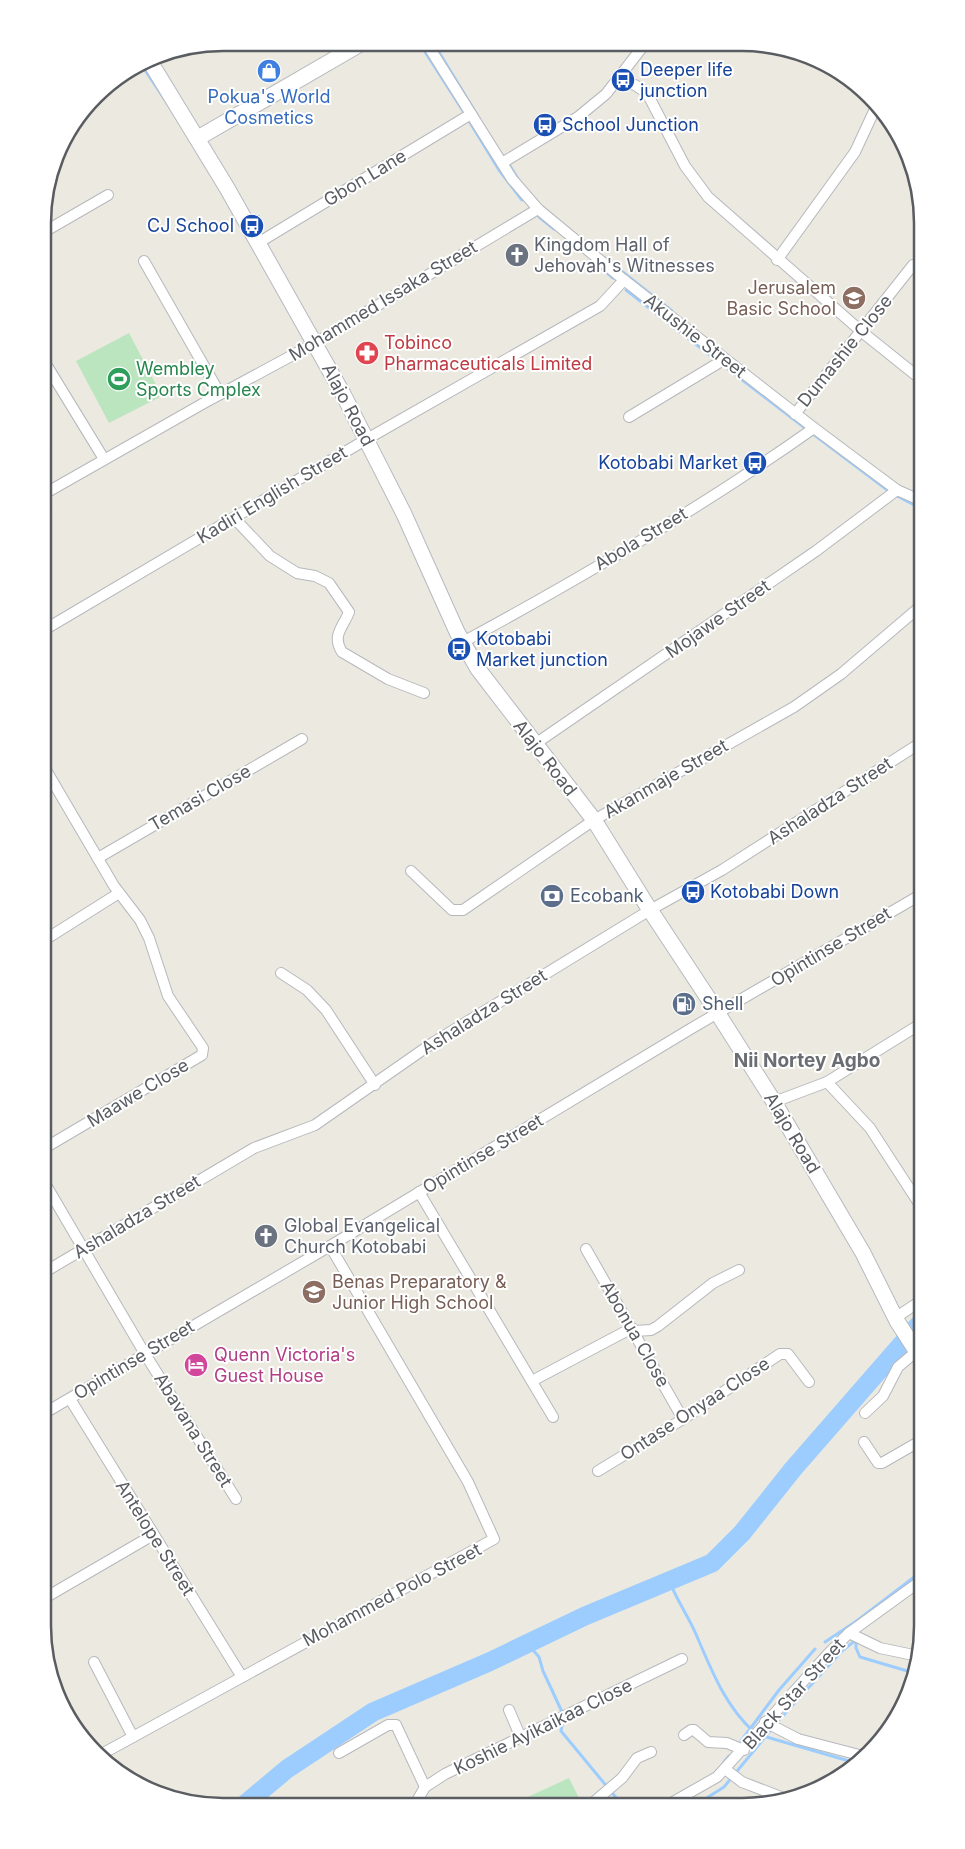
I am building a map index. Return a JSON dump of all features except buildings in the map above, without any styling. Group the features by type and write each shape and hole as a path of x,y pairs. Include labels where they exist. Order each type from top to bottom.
{"street":[{"path":"198,138 348,51"},
{"name":"Akushie Street","path":"431,51 502,163 521,190 538,209 624,280 795,414 897,490 914,498"},
{"path":"502,163 578,117 618,81 640,51"},
{"name":"Alajo Road","path":"153,66 198,138 367,439 463,642 497,697 594,820 774,1102 863,1253 896,1320 913,1343"},
{"path":"618,81 635,85 647,93 685,166 702,192 777,260 914,374"},
{"path":"777,260 855,152 873,113"},
{"name":"Gbon Lane","path":"258,243 471,114"},
{"path":"51,228 108,196"},
{"name":"Mohammed Issaka Street","path":"51,490 220,394 315,344 538,209"},
{"path":"144,261 220,394"},
{"name":"Dumashie Close","path":"795,414 914,265"},
{"name":"Kadiri English Street","path":"51,626 367,439 600,306 624,280"},
{"path":"629,417 725,359"},
{"path":"51,372 104,459"},
{"name":"Abola Street","path":"463,642 536,603 768,461 814,428"},
{"name":"Mojawe Street","path":"535,744 808,556 897,490"},
{"path":"234,518 264,551 297,573 315,576 329,583 347,607 348,616 339,630 339,647 342,652 388,679 424,693"},
{"name":"Akanmaje Street","path":"410,871 452,910 463,910 594,820 794,707 848,668 914,612"},
{"name":"Temasi Close","path":"98,858 302,739"},
{"name":"Ashaladza Street","path":"51,1269 254,1148 316,1125 434,1042 650,910 722,870 914,747"},
{"path":"51,779 119,893 51,935"},
{"name":"Maawe Close","path":"51,1144 202,1056 202,1044 168,996 149,938 140,920 119,893"},
{"name":"Opintinse Street","path":"51,1409 330,1246 914,899"},
{"path":"282,973 311,994 326,1010 375,1085"},
{"path":"774,1102 827,1082 913,1028"},
{"path":"827,1082 870,1128 913,1195"},
{"path":"419,1192 553,1417"},
{"name":"Abavana Street","path":"51,1194 145,1354 236,1499"},
{"name":"Mohammed Polo Street","path":"106,1751 494,1539 468,1482 379,1333 330,1246"},
{"name":"Abonua Close","path":"586,1250 683,1419"},
{"path":"532,1381 633,1330 651,1330 713,1283 739,1270"},
{"path":"896,1320 913,1307"},
{"name":"Ontase Onyaa Close","path":"598,1471 683,1419 780,1354 788,1354 809,1382"},
{"path":"865,1413 883,1396 894,1370 913,1354"},
{"name":"Antelope Street","path":"70,1398 152,1535 242,1677"},
{"path":"864,1442 878,1462 882,1463 913,1445"},
{"path":"51,1594 152,1535"},
{"name":"Black Star Street","path":"680,1798 717,1777 726,1769 744,1750 765,1722 849,1633 913,1587"},
{"path":"849,1633 880,1648 911,1654"},
{"name":"Koshie Ayikaikaa Close","path":"419,1798 425,1787 445,1774 682,1659"},
{"path":"94,1662 133,1737"},
{"path":"509,1710 521,1738"},
{"path":"765,1722 798,1739 855,1754"},
{"path":"339,1753 388,1725 396,1725 425,1787"},
{"path":"684,1735 694,1730 708,1742 727,1743 744,1750"},
{"path":"599,1798 622,1778 636,1758 651,1752"},
{"path":"726,1769 742,1782 774,1794"}],"green space":[{"name":"Wembley Sports Cmplex","path":"129,333 162,396 109,423 76,361"},
{"path":"569,1778 579,1798 525,1798"}],"waterway":[{"path":"424,51 463,111"},
{"path":"438,51 479,118"},
{"path":"145,70 169,106"},
{"path":"469,121 499,170 522,200"},
{"path":"510,166 520,182"},
{"path":"539,217 554,229"},
{"path":"605,258 672,311"},
{"path":"592,260 613,278"},
{"path":"626,290 711,356"},
{"path":"728,369 805,428"},
{"path":"813,434 890,492"},
{"path":"897,496 914,505"},
{"path":"252,1798 287,1769 373,1712 489,1662 585,1616 712,1563 742,1533 793,1469 913,1331"},
{"path":"825,1642 858,1620 913,1578"},
{"path":"669,1580 726,1697 743,1721 753,1731"},
{"path":"856,1640 856,1648 860,1657 907,1671"},
{"path":"707,1798 724,1787 779,1720 843,1650 856,1640"},
{"path":"526,1642 539,1657 543,1671 563,1714"},
{"path":"741,1741 779,1690 815,1649"},
{"path":"563,1720 561,1731 616,1798"},
{"path":"763,1736 848,1761"},
{"path":"724,1762 729,1756"}],"place":[{"name":"Pokua's World Cosmetics","path":"269,71"},
{"name":"Deeper life junction","path":"623,80"},
{"name":"School Junction","path":"545,125"},
{"name":"CJ School","path":"252,226"},
{"name":"Kingdom Hall of Jehovah's Witnesses","path":"517,255"},
{"name":"Jerusalem Basic School","path":"854,298"},
{"name":"Tobinco Pharmaceuticals Limited","path":"367,353"},
{"name":"Wembley Sports Cmplex","path":"119,379"},
{"name":"Kotobabi Market","path":"755,463"},
{"name":"Kotobabi Market junction","path":"459,649"},
{"name":"Kotobabi Down","path":"693,892"},
{"name":"Ecobank","path":"552,896"},
{"name":"Shell","path":"684,1004"},
{"name":"Global Evangelical Church Kotobabi","path":"266,1236"},
{"name":"Benas Preparatory & Junior High School","path":"314,1292"},
{"name":"Quenn Victoria's Guest House","path":"196,1365"}],"district":[{"name":"Nii Nortey Agbo","path":"807,1060"}]}
